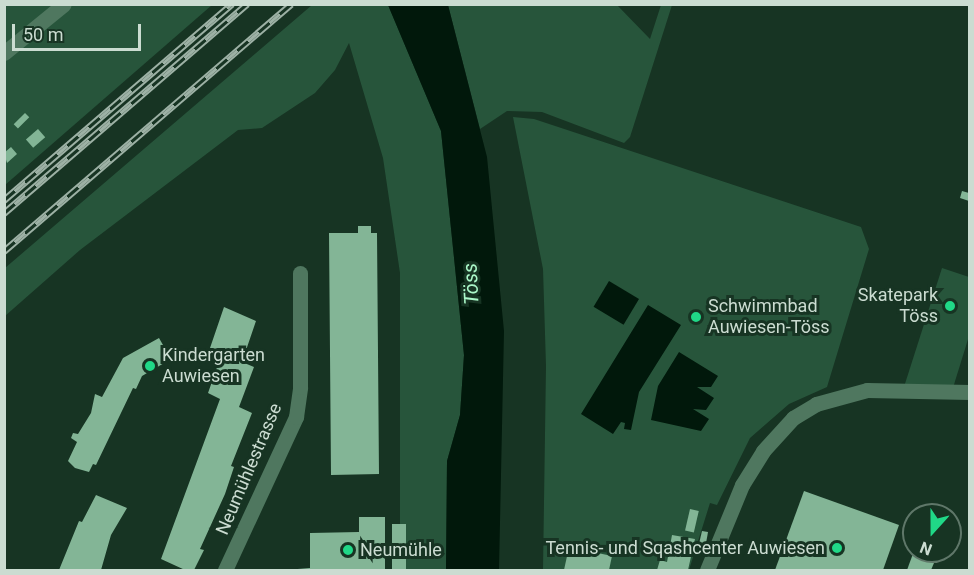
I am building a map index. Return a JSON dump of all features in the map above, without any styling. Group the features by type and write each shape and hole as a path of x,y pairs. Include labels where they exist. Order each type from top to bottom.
{"street":[{"path":"4,52 64,4"},
{"name":"Neumühlestrasse","path":"225,570 296,417 300,387 300,273"},
{"path":"708,570 742,485 763,451 793,418 816,404 867,390 969,392"}],"green space":[{"path":"5,5 212,5 5,185"},
{"path":"312,5 388,5 441,131 464,355 460,415 447,461 446,570 405,570 405,524 400,524 400,273 383,158 349,43 335,70 315,93 262,128 238,130 80,250 5,316 5,268"},
{"path":"448,5 617,5 650,39 661,5 672,5 630,137 624,143 542,112 507,111 480,129"},
{"name":"Schwimmbad Auwiesen-Töss","path":"513,117 534,119 861,227 869,249 827,387 789,404 750,438 717,505 710,503 689,570 543,570 546,366 543,269"},
{"name":"Skatepark Töss","path":"942,268 969,277 969,336 952,391 903,390"}],"water":[{"name":"Töss","path":"388,5 448,5 487,157 504,331 499,570 446,570 447,461 460,415 464,355 441,131"},
{"path":"609,281 639,299 624,325 594,307"},
{"path":"648,305 681,325 639,392 631,430 624,429 625,423 621,422 613,434 581,414"},
{"path":"679,352 718,376 711,387 697,387 714,398 706,410 693,409 709,419 701,431 651,420 658,386"}],"building":[{"path":"25,113 29,117 18,129 14,124"},
{"path":"38,129 45,137 33,148 26,139"},
{"path":"11,147 17,154 7,163 4,153"},
{"path":"962,191 969,193 969,201 960,198"},
{"path":"358,226 371,226 371,233 377,233 379,474 331,475 329,233 358,233"},
{"path":"224,307 256,321 242,362 254,367 239,407 252,413 231,466 234,467 225,494 200,549 204,550 194,570 185,570 161,559 220,399 208,393 222,353 210,348"},
{"path":"159,338 171,359 142,376 136,389 133,388 96,465 93,464 89,472 75,468 68,461 77,442 71,438 73,433 78,434 91,413 95,394 102,397 123,358"},
{"name":"Tennis- und Sqashcenter Auwiesen","path":"804,491 899,525 883,570 775,570"},
{"path":"96,495 127,508 111,535 101,570 59,570 79,521 82,522"},
{"path":"690,509 699,511 694,532 685,530"},
{"name":"Neumühle","path":"359,517 385,517 385,570 285,570 310,568 310,533 359,532"},
{"path":"392,524 406,524 406,570 392,570"},
{"path":"702,531 708,532 705,549 698,548"},
{"path":"672,535 695,539 688,570 657,570 660,560 667,562"},
{"path":"569,547 612,556 609,570 564,570"},
{"path":"910,563 934,563 931,570 907,570"}],"railway":[{"path":"4,200 232,4"},
{"path":"4,213 247,4"},
{"path":"4,251 291,4"}],"place":[{"name":"Skatepark Töss","path":"950,306"},
{"name":"Schwimmbad Auwiesen-Töss","path":"696,317"},
{"name":"Kindergarten Auwiesen","path":"150,366"},
{"name":"Tennis- und Sqashcenter Auwiesen","path":"837,548"},
{"name":"Neumühle","path":"348,550"}]}
